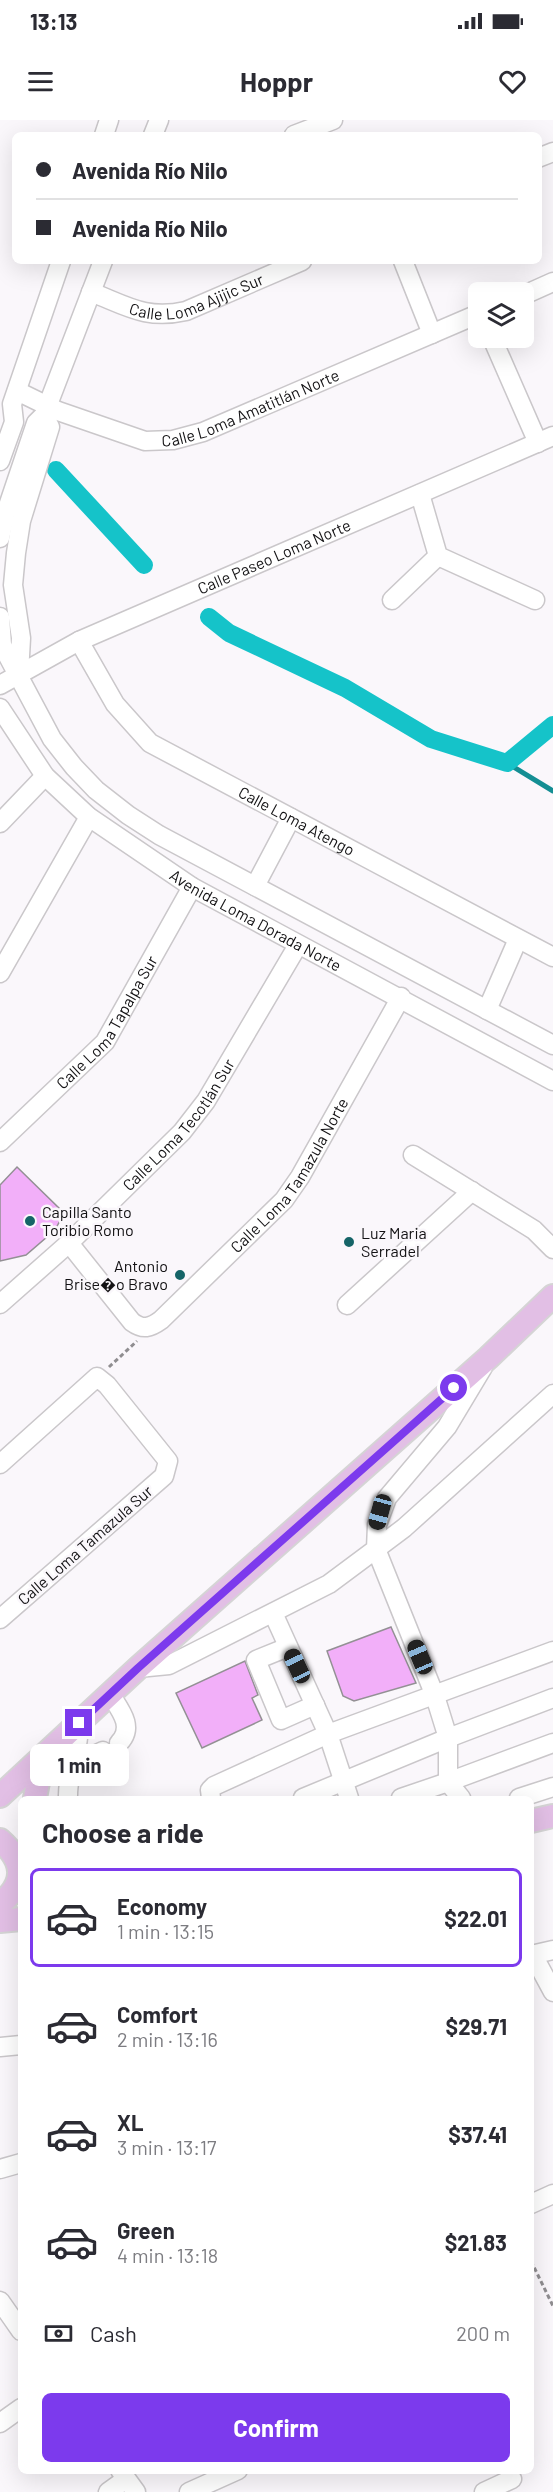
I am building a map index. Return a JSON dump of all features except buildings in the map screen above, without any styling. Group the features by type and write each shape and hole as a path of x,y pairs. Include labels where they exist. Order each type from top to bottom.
{"main road":[{"path":"0,1796 138,1668 488,1358 553,1296"},
{"path":"34,1796 43,1756"},
{"path":"534,1820 553,1816"},
{"path":"0,1840 17,1859 18,1863"},
{"path":"0,1904 9,1897 18,1877"},
{"path":"0,1921 18,1918"}],"street":[{"path":"302,132 333,120"},
{"path":"0,461 14,422 10,403 60,264"},
{"path":"0,538 5,515 36,423 45,411 102,264"},
{"name":"Calle Loma Ajijic Sur","path":"91,292 149,315 166,315 186,311 295,264"},
{"path":"404,264 432,334"},
{"path":"534,291 553,282"},
{"name":"Calle Loma Amatitlán Norte","path":"10,403 145,441 173,440 203,432 468,318"},
{"path":"497,348 545,440"},
{"path":"19,674 21,639 13,585 16,553 21,521 50,427 45,411"},
{"name":"Calle Paseo Loma Norte","path":"0,685 79,641 545,440"},
{"path":"420,494 438,556 535,600"},
{"path":"393,600 438,556"},
{"name":"Avenida Loma Dorada Norte","path":"0,617 2,645 52,739 96,790 128,815 159,836 553,1045"},
{"name":"Calle Loma Atengo","path":"79,641 115,704 150,743 553,957"},
{"name":"Avenida Loma Dorada Norte","path":"0,708 45,776 89,817 192,887 298,945 401,997 553,1081"},
{"path":"0,823 45,776"},
{"path":"0,973 89,817"},
{"path":"255,886 291,818"},
{"name":"Calle Loma Tapalpa Sur","path":"0,1142 105,1042 192,887"},
{"path":"487,1010 518,939"},
{"name":"Calle Loma Tecotlán Sur","path":"0,1304 69,1243 182,1132 206,1101 298,945"},
{"name":"Calle Loma Tamazula Norte","path":"147,1328 160,1320 284,1200 300,1177 401,997"},
{"path":"413,1155 534,1230 553,1249"},
{"path":"347,1305 472,1191"},
{"path":"69,1243 132,1322 139,1327 147,1328"},
{"path":"459,1796 448,1782 448,1738 435,1696 376,1549 377,1525 387,1498 459,1410 488,1358"},
{"path":"0,1464 97,1377"},
{"name":"Calle Loma Tamazula Sur","path":"0,1619 168,1469 168,1461 107,1385 97,1377"},
{"path":"138,1668 169,1665 329,1584 404,1528 553,1394"},
{"path":"273,1613 328,1734 347,1791"},
{"path":"288,1647 256,1660 282,1720 315,1705"},
{"path":"210,1796 210,1790 214,1786 328,1734 553,1651"},
{"path":"110,1694 127,1723 126,1737 119,1743"},
{"path":"316,1796 347,1791 448,1738 553,1698"},
{"path":"68,1796 68,1785 80,1742 79,1723"},
{"path":"407,1796 553,1743"},
{"path":"75,1764 103,1751"},
{"path":"525,1796 553,1787"},
{"path":"534,1955 553,1950"},
{"path":"534,1959 553,1992"},
{"path":"0,2047 18,2045"},
{"path":"0,2169 18,2164"},
{"path":"534,2203 553,2194"},
{"path":"9,2306 18,2325"},
{"path":"0,2423 18,2410"},
{"path":"189,2492 229,2474"},
{"path":"108,2492 127,2480"},
{"path":"484,2492 513,2481"}],"path":[{"path":"97,1377 135,1344 147,1328"},
{"path":"534,2267 553,2306"}],"waterway":[{"path":"56,470 144,565"},
{"path":"209,617 229,633 345,688 431,739 507,763 553,725"},
{"path":"507,763 553,791"}],"place":[{"name":"Capilla Santo Toribio Romo","path":"30,1221"},
{"name":"Luz Maria Serradel","path":"349,1242"},
{"name":"Antonio Brise�o Bravo","path":"180,1275"}],"route":[{"path":"79,1723 454,1388"}]}
